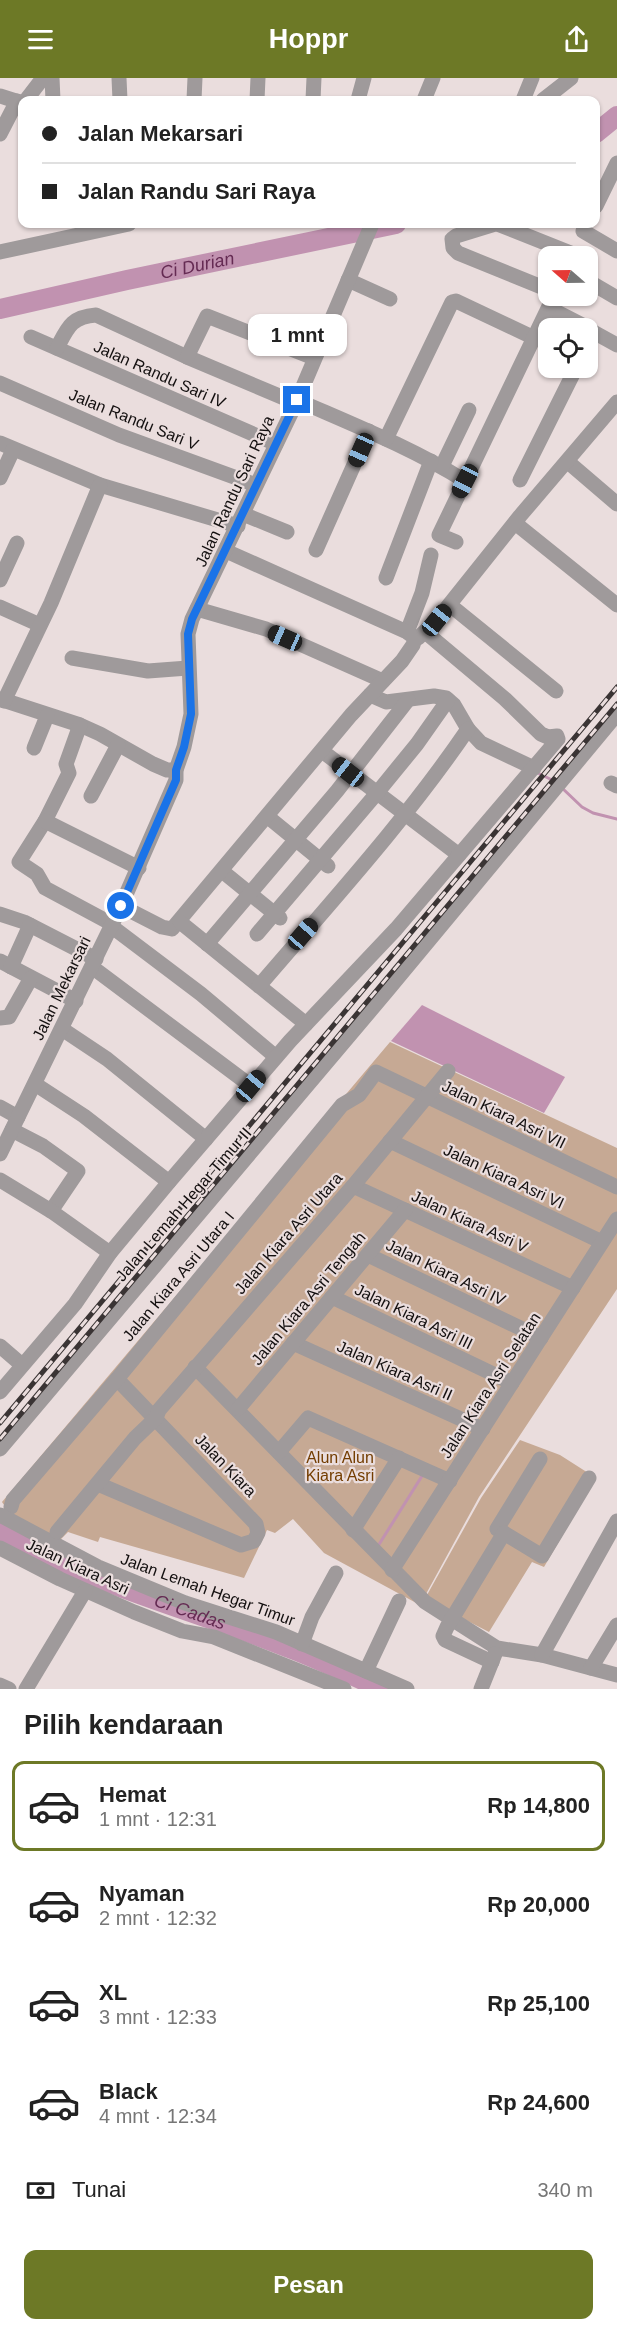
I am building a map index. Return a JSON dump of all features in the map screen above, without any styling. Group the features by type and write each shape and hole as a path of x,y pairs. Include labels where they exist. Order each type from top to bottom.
{"street":[{"path":"27,96 43,78"},
{"path":"52,78 53,96"},
{"path":"119,78 120,96"},
{"path":"194,96 195,78"},
{"path":"257,96 258,78"},
{"path":"314,78 314,96"},
{"path":"359,96 364,78"},
{"path":"426,96 433,78"},
{"path":"525,96 532,78"},
{"path":"548,96 571,78"},
{"path":"0,88 18,99"},
{"path":"0,96 18,101"},
{"path":"0,134 18,108"},
{"path":"600,198 617,163"},
{"path":"0,252 59,231 87,228"},
{"name":"Jalan Randu Sari Raya","path":"189,694 188,634 197,609 297,401 370,228"},
{"path":"482,228 456,236 452,239 453,248 458,253 538,286"},
{"path":"507,228 550,246"},
{"path":"576,246 585,228"},
{"path":"586,228 617,251"},
{"path":"348,280 390,299"},
{"path":"598,287 617,298"},
{"path":"386,439 452,302 456,301 528,335"},
{"path":"456,542 439,534 549,306"},
{"path":"556,306 571,318"},
{"path":"57,348 69,325 82,316 96,315 187,357 369,431 465,481"},
{"path":"187,357 207,316 314,358"},
{"path":"598,336 617,345"},
{"name":"Jalan Randu Sari IV","path":"31,337 276,444"},
{"path":"520,480 571,378"},
{"name":"Jalan Randu Sari V","path":"0,383 119,435 256,485"},
{"path":"121,906 169,930 180,922 370,695 402,661 417,636 437,620 450,605 515,523 617,402"},
{"path":"386,578 436,464 469,410"},
{"path":"316,550 369,431"},
{"path":"0,478 6,446 100,485 287,532"},
{"path":"568,462 617,504"},
{"path":"100,485 40,625 2,700 80,725 153,764 167,770 176,770"},
{"path":"515,523 617,605"},
{"path":"0,580 18,543"},
{"path":"0,1392 75,1304 110,1253 206,1139 272,1053 305,1025 396,929 559,737 548,737 541,734 505,699 417,636 226,551"},
{"path":"417,636 422,593 431,555"},
{"path":"450,605 556,691"},
{"path":"0,607 40,625"},
{"path":"197,609 266,629 382,681"},
{"path":"72,658 148,671 188,668"},
{"name":"Jalan Mekarsari","path":"0,1154 139,868 176,780 176,770 191,714 189,694"},
{"path":"370,695 386,702 434,696 448,700 460,714 468,729 487,747 533,769"},
{"path":"207,944 351,773 408,700"},
{"path":"257,934 278,915 324,864 417,744 448,700"},
{"name":"Jalan Lemah Hegar Timur II","path":"0,1449 387,992 617,714"},
{"path":"34,748 47,716"},
{"path":"80,725 66,764 69,773 45,821 19,862 37,874 45,888 111,925 201,994 272,1053"},
{"path":"259,986 368,860 468,729"},
{"path":"91,796 118,745"},
{"path":"322,752 459,855"},
{"path":"268,817 324,864"},
{"path":"45,821 139,868"},
{"path":"222,871 278,915"},
{"path":"0,914 30,925 94,963 247,1083"},
{"path":"180,922 305,1025"},
{"path":"30,925 6,964 76,1001"},
{"path":"0,1018 9,1017 31,978"},
{"path":"62,1029 107,1059 206,1139"},
{"name":"Jalan Kiara Asri Utara","path":"57,1532 135,1438 156,1418 159,1410 195,1367 353,1186 448,1071"},
{"name":"Jalan Kiara Asri VII","path":"376,1072 617,1187"},
{"name":"Jalan Kiara Asri Utara I","path":"6,1511 342,1106 359,1095 376,1072"},
{"path":"35,1084 84,1116 169,1182"},
{"path":"0,1107 43,1146 78,1171 51,1211"},
{"name":"Jalan Kiara Asri VI","path":"390,1141 602,1242"},
{"path":"0,1180 51,1211 110,1253"},
{"name":"Jalan Kiara Asri V","path":"353,1186 573,1288"},
{"name":"Jalan Kiara Asri Tengah","path":"238,1409 405,1210"},
{"name":"Jalan Kiara Asri Selatan","path":"392,1570 617,1219"},
{"name":"Jalan Kiara Asri IV","path":"368,1255 541,1338"},
{"name":"Jalan Kiara Asri III","path":"332,1297 512,1383"},
{"name":"Jalan Kiara Asri II","path":"293,1343 483,1429"},
{"path":"0,1346 22,1365"},
{"path":"195,1367 420,1597 494,1655 542,1655 617,1675"},
{"path":"117,1379 156,1418"},
{"name":"Jalan Kiara","path":"98,1484 241,1545 254,1541 258,1533 256,1524 156,1418"},
{"path":"279,1452 308,1418 450,1481"},
{"path":"354,1530 399,1458"},
{"path":"540,1459 498,1529 542,1556 589,1478"},
{"name":"Jalan Lemah Hegar Timur","path":"6,1511 98,1568 184,1603 276,1632 407,1689"},
{"path":"542,1655 617,1521"},
{"path":"451,1620 504,1533"},
{"name":"Jalan Kiara Asri","path":"1,1552 182,1631 214,1637 344,1689"},
{"path":"26,1689 88,1590 98,1568"},
{"path":"302,1644 312,1617 336,1573"},
{"path":"366,1671 399,1601"},
{"path":"591,1668 617,1625"},
{"path":"481,1689 494,1655"},
{"path":"0,1684 9,1689"}],"green space":[{"name":"Alun Alun Kiara Asri","path":"390,1042 617,1148 617,1289 479,1497 420,1605 324,1553 293,1519 275,1533 267,1530 244,1578 100,1537 98,1542 68,1532 59,1541 11,1515 2,1502"},
{"path":"520,1440 560,1455 596,1478 544,1567 532,1562 489,1632 454,1614 427,1595 481,1498"}],"shaded area":[{"path":"422,1005 565,1077 544,1113 391,1041"}],"waterway":[{"name":"Ci Durian","path":"600,130 617,116"},
{"name":"Ci Durian","path":"0,309 377,228"},
{"path":"536,772 554,781"},
{"path":"561,787 582,807 593,813 617,819"},
{"path":"378,1546 422,1476"},
{"name":"Ci Cadas","path":"0,1531 69,1567 253,1634 382,1689"}],"railway":[{"path":"0,1423 617,687"},
{"path":"0,1439 617,704"}],"route":[{"path":"121,906 176,780 176,770 191,714 188,634 192,619 297,400"}]}
